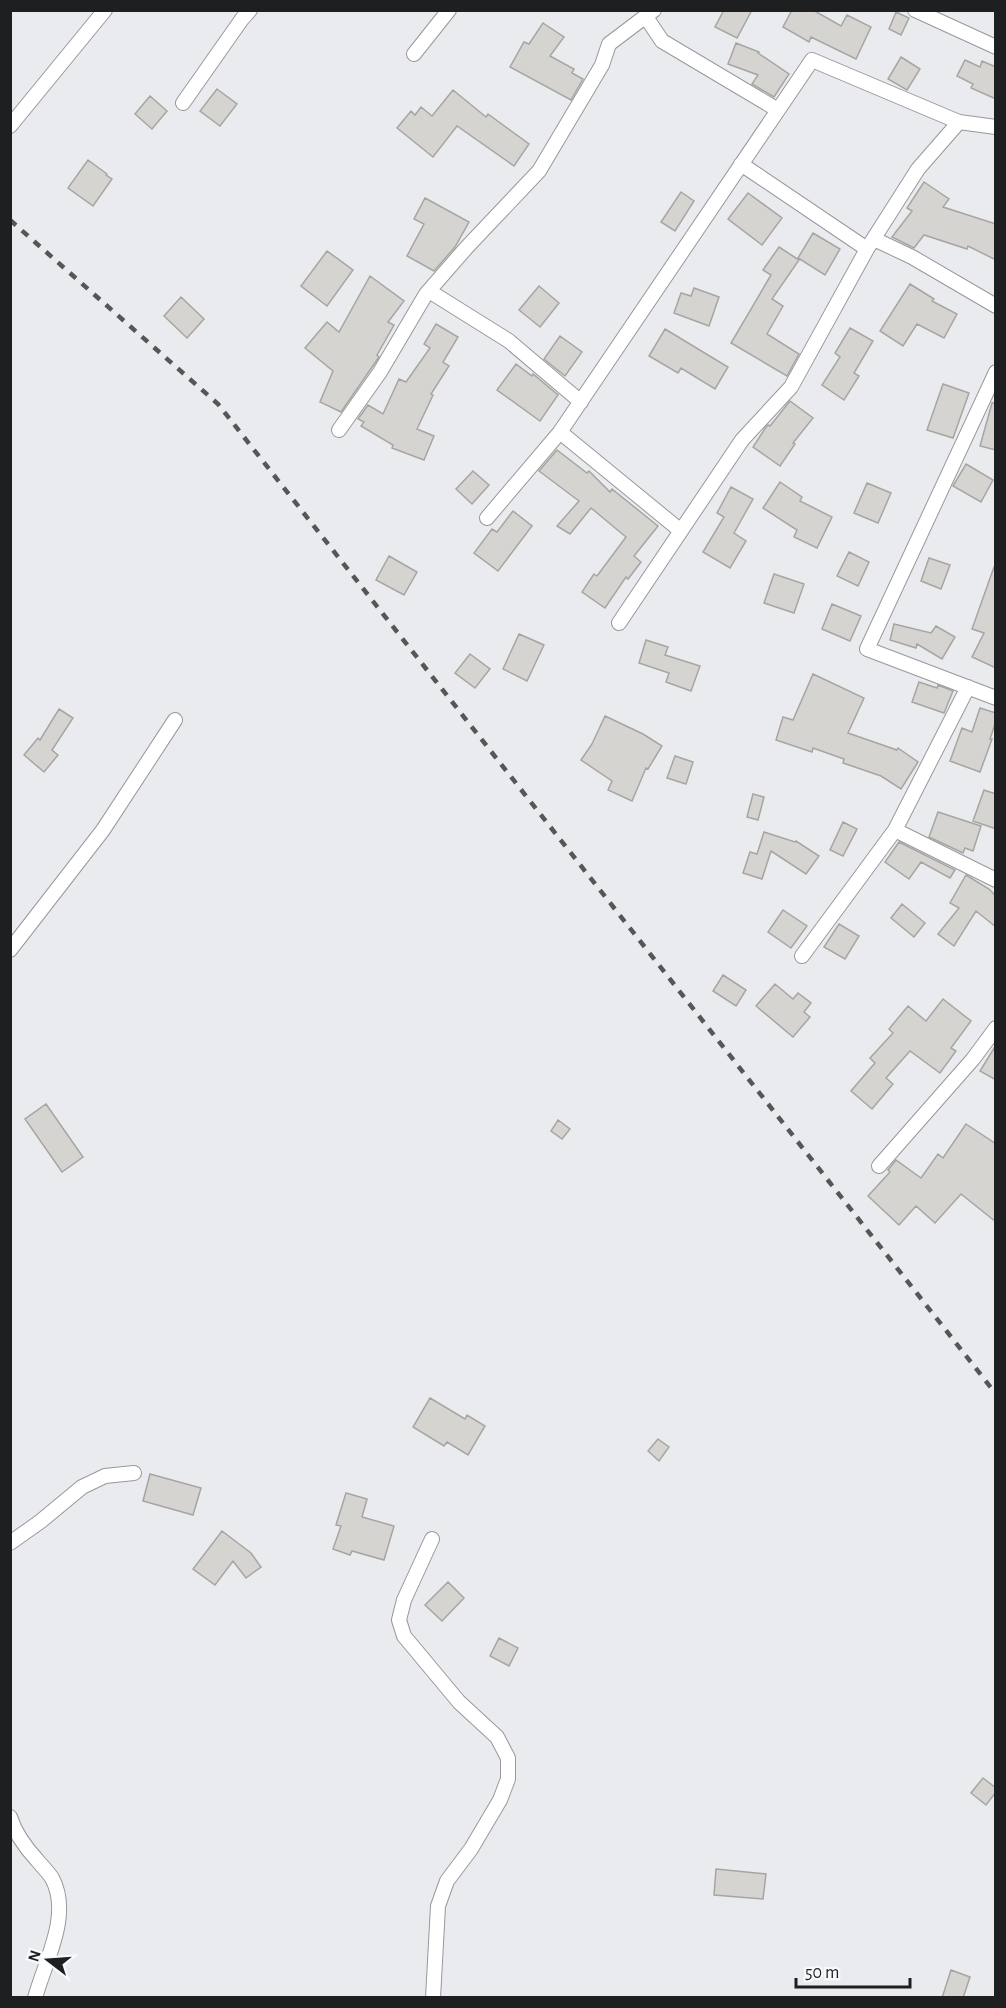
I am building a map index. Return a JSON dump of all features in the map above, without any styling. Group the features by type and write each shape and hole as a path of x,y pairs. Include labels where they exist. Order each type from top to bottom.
{"street":[{"path":"10,126 105,10"},
{"path":"183,103 250,10"},
{"path":"414,54 448,10"},
{"path":"915,10 996,47"},
{"path":"339,430 380,372 429,291 539,171 602,65 609,45 650,14 662,41 778,110"},
{"path":"487,518 560,432 812,60 959,122 996,127"},
{"path":"619,623 742,440 791,387 870,244 918,169 959,122"},
{"path":"741,165 870,244 912,257 996,306"},
{"path":"429,291 509,341 581,402"},
{"path":"996,372 867,649 996,698"},
{"path":"560,432 681,531"},
{"path":"802,956 895,830 968,687"},
{"path":"10,950 103,830 176,720"},
{"path":"895,830 996,880"},
{"path":"879,1166 973,1059 996,1028"},
{"path":"10,1544 82,1487 105,1476 134,1473"},
{"path":"432,1539 404,1600 399,1620 404,1636 459,1702 497,1737 508,1758 508,1779 494,1810 471,1849 447,1881 438,1906 433,1998"},
{"path":"10,1817 29,1851 51,1877 60,1901 57,1929 34,1998"}],"building":[{"path":"724,10 752,10 737,38 715,27"},
{"path":"792,10 813,10 841,26 847,15 871,27 856,59 811,37 809,42 783,27"},
{"path":"896,12 909,18 901,35 889,29"},
{"path":"543,23 564,37 550,56 574,69 572,73 583,79 571,100 510,67 524,42 529,44"},
{"path":"736,43 759,52 789,74 774,97 752,84 758,75 728,64"},
{"path":"901,57 920,69 907,90 888,79"},
{"path":"965,60 980,67 982,61 996,67 996,99 971,88 973,84 957,76"},
{"path":"217,89 237,104 220,126 200,111"},
{"path":"453,90 486,117 488,114 529,144 514,166 457,126 433,157 397,128 411,111 415,115 421,107 432,116"},
{"path":"150,96 167,111 152,129 135,114"},
{"path":"88,160 112,179 93,206 68,188"},
{"path":"924,182 949,199 943,207 996,224 996,260 968,246 967,249 924,235 914,248 892,237 912,211 907,208"},
{"path":"681,192 694,201 675,231 661,222"},
{"path":"748,193 782,218 762,245 728,219"},
{"path":"425,198 469,222 455,247 434,271 407,256 424,224 414,219"},
{"path":"813,233 840,249 825,275 798,258"},
{"path":"779,247 799,260 772,299 783,306 767,334 799,354 787,376 731,343 771,275 763,270"},
{"path":"327,251 353,270 327,306 301,286"},
{"path":"370,276 404,301 388,322 394,325 377,355 379,357 341,412 320,402 333,371 305,348 327,322 339,332"},
{"path":"910,284 934,299 932,301 957,314 944,338 917,324 903,346 880,331"},
{"path":"539,286 559,303 540,327 519,310"},
{"path":"694,288 719,297 709,326 674,313 681,293 691,296"},
{"path":"181,297 204,319 187,338 164,316"},
{"path":"436,324 458,337 443,362 449,366 431,394 433,395 417,429 434,436 424,460 392,448 393,445 361,426 364,422 358,419 368,405 383,414 399,379 406,382 430,348 424,344"},
{"path":"850,328 873,341 854,373 859,376 844,400 822,385 840,357 835,353"},
{"path":"665,329 728,367 715,389 681,368 678,373 649,356"},
{"path":"560,336 582,352 565,376 544,359"},
{"path":"516,364 532,376 533,374 558,395 540,421 497,390"},
{"path":"943,384 969,393 953,438 927,430"},
{"path":"790,401 813,418 793,443 795,444 780,466 753,447 766,427 770,426"},
{"path":"992,403 996,403 996,450 980,446"},
{"path":"557,450 587,473 589,471 610,492 612,489 658,526 634,556 641,562 628,579 626,577 605,608 582,592 594,574 597,576 626,537 591,508 570,534 557,526 579,501 539,471"},
{"path":"966,464 993,480 981,502 953,486"},
{"path":"473,471 489,485 472,504 456,489"},
{"path":"780,482 802,497 800,501 832,517 817,548 794,537 797,530 763,508"},
{"path":"867,483 891,493 878,523 854,513"},
{"path":"731,487 753,499 734,533 746,541 730,568 703,552 724,517 717,513"},
{"path":"513,511 532,526 498,571 474,553 492,529 497,532"},
{"path":"849,552 869,562 858,586 837,576"},
{"path":"389,556 417,572 404,595 376,580"},
{"path":"929,558 950,565 941,589 921,581"},
{"path":"994,567 996,567 996,668 972,657 984,633 972,629"},
{"path":"774,574 804,584 794,613 764,603"},
{"path":"832,604 861,616 850,641 822,629"},
{"path":"894,624 931,633 936,626 955,637 942,659 917,644 916,648 890,640"},
{"path":"519,634 544,645 527,681 503,669"},
{"path":"646,640 668,647 665,655 700,666 691,691 666,682 669,673 639,663"},
{"path":"470,654 490,669 475,688 455,673"},
{"path":"813,674 864,698 848,733 897,750 898,748 918,762 901,789 881,776 843,763 844,759 813,748 812,752 776,740 783,717 793,720"},
{"path":"919,682 937,688 938,685 953,691 944,713 912,702"},
{"path":"980,708 996,713 996,721 980,772 950,761 962,728 972,732"},
{"path":"59,709 73,718 52,750 58,755 44,772 24,755 38,738 40,740"},
{"path":"605,716 662,746 648,769 646,768 632,801 608,790 612,781 581,760 592,744"},
{"path":"675,756 693,762 686,784 667,778"},
{"path":"984,790 996,794 996,829 973,821"},
{"path":"753,794 764,797 758,820 747,817"},
{"path":"938,812 981,826 973,851 965,848 963,853 929,837"},
{"path":"843,822 857,829 843,856 830,850"},
{"path":"764,832 796,841 819,856 806,874 771,851 762,879 743,873 750,852 757,854"},
{"path":"899,842 955,870 950,878 921,862 909,879 885,862"},
{"path":"966,875 996,896 996,927 976,911 954,946 938,934 959,908 950,903"},
{"path":"902,904 925,923 914,937 891,918"},
{"path":"783,910 807,926 791,948 768,932"},
{"path":"839,924 859,936 845,959 824,947"},
{"path":"723,975 746,990 736,1006 713,991"},
{"path":"775,984 793,999 798,993 811,1003 804,1012 810,1017 793,1037 756,1006"},
{"path":"943,999 971,1021 951,1048 956,1051 940,1073 910,1051 886,1078 893,1084 872,1109 851,1091 875,1063 870,1058 893,1033 889,1029 908,1006 926,1021"},
{"path":"996,1045 996,1080 980,1071"},
{"path":"46,1104 83,1157 62,1172 25,1119"},
{"path":"558,1120 570,1129 562,1139 551,1131"},
{"path":"966,1124 996,1144 996,1222 961,1194 935,1223 916,1206 899,1225 868,1196 890,1172 888,1170 896,1160 921,1178 938,1154 943,1158"},
{"path":"430,1398 465,1419 467,1415 485,1426 468,1455 447,1442 444,1446 413,1427"},
{"path":"658,1439 669,1447 659,1461 648,1451"},
{"path":"150,1474 201,1488 193,1515 143,1501"},
{"path":"346,1493 367,1499 362,1517 394,1526 384,1560 352,1551 350,1555 333,1549 341,1526 336,1525"},
{"path":"222,1531 251,1553 261,1567 246,1578 233,1561 215,1585 193,1569"},
{"path":"448,1582 464,1598 442,1621 425,1605"},
{"path":"499,1638 518,1648 509,1666 490,1656"},
{"path":"983,1778 996,1788 996,1792 986,1805 971,1793"},
{"path":"716,1869 766,1874 763,1899 714,1895"},
{"path":"951,1970 970,1977 963,1998 942,1998"}],"railway":[{"path":"10,220 218,404 996,1394"}]}
